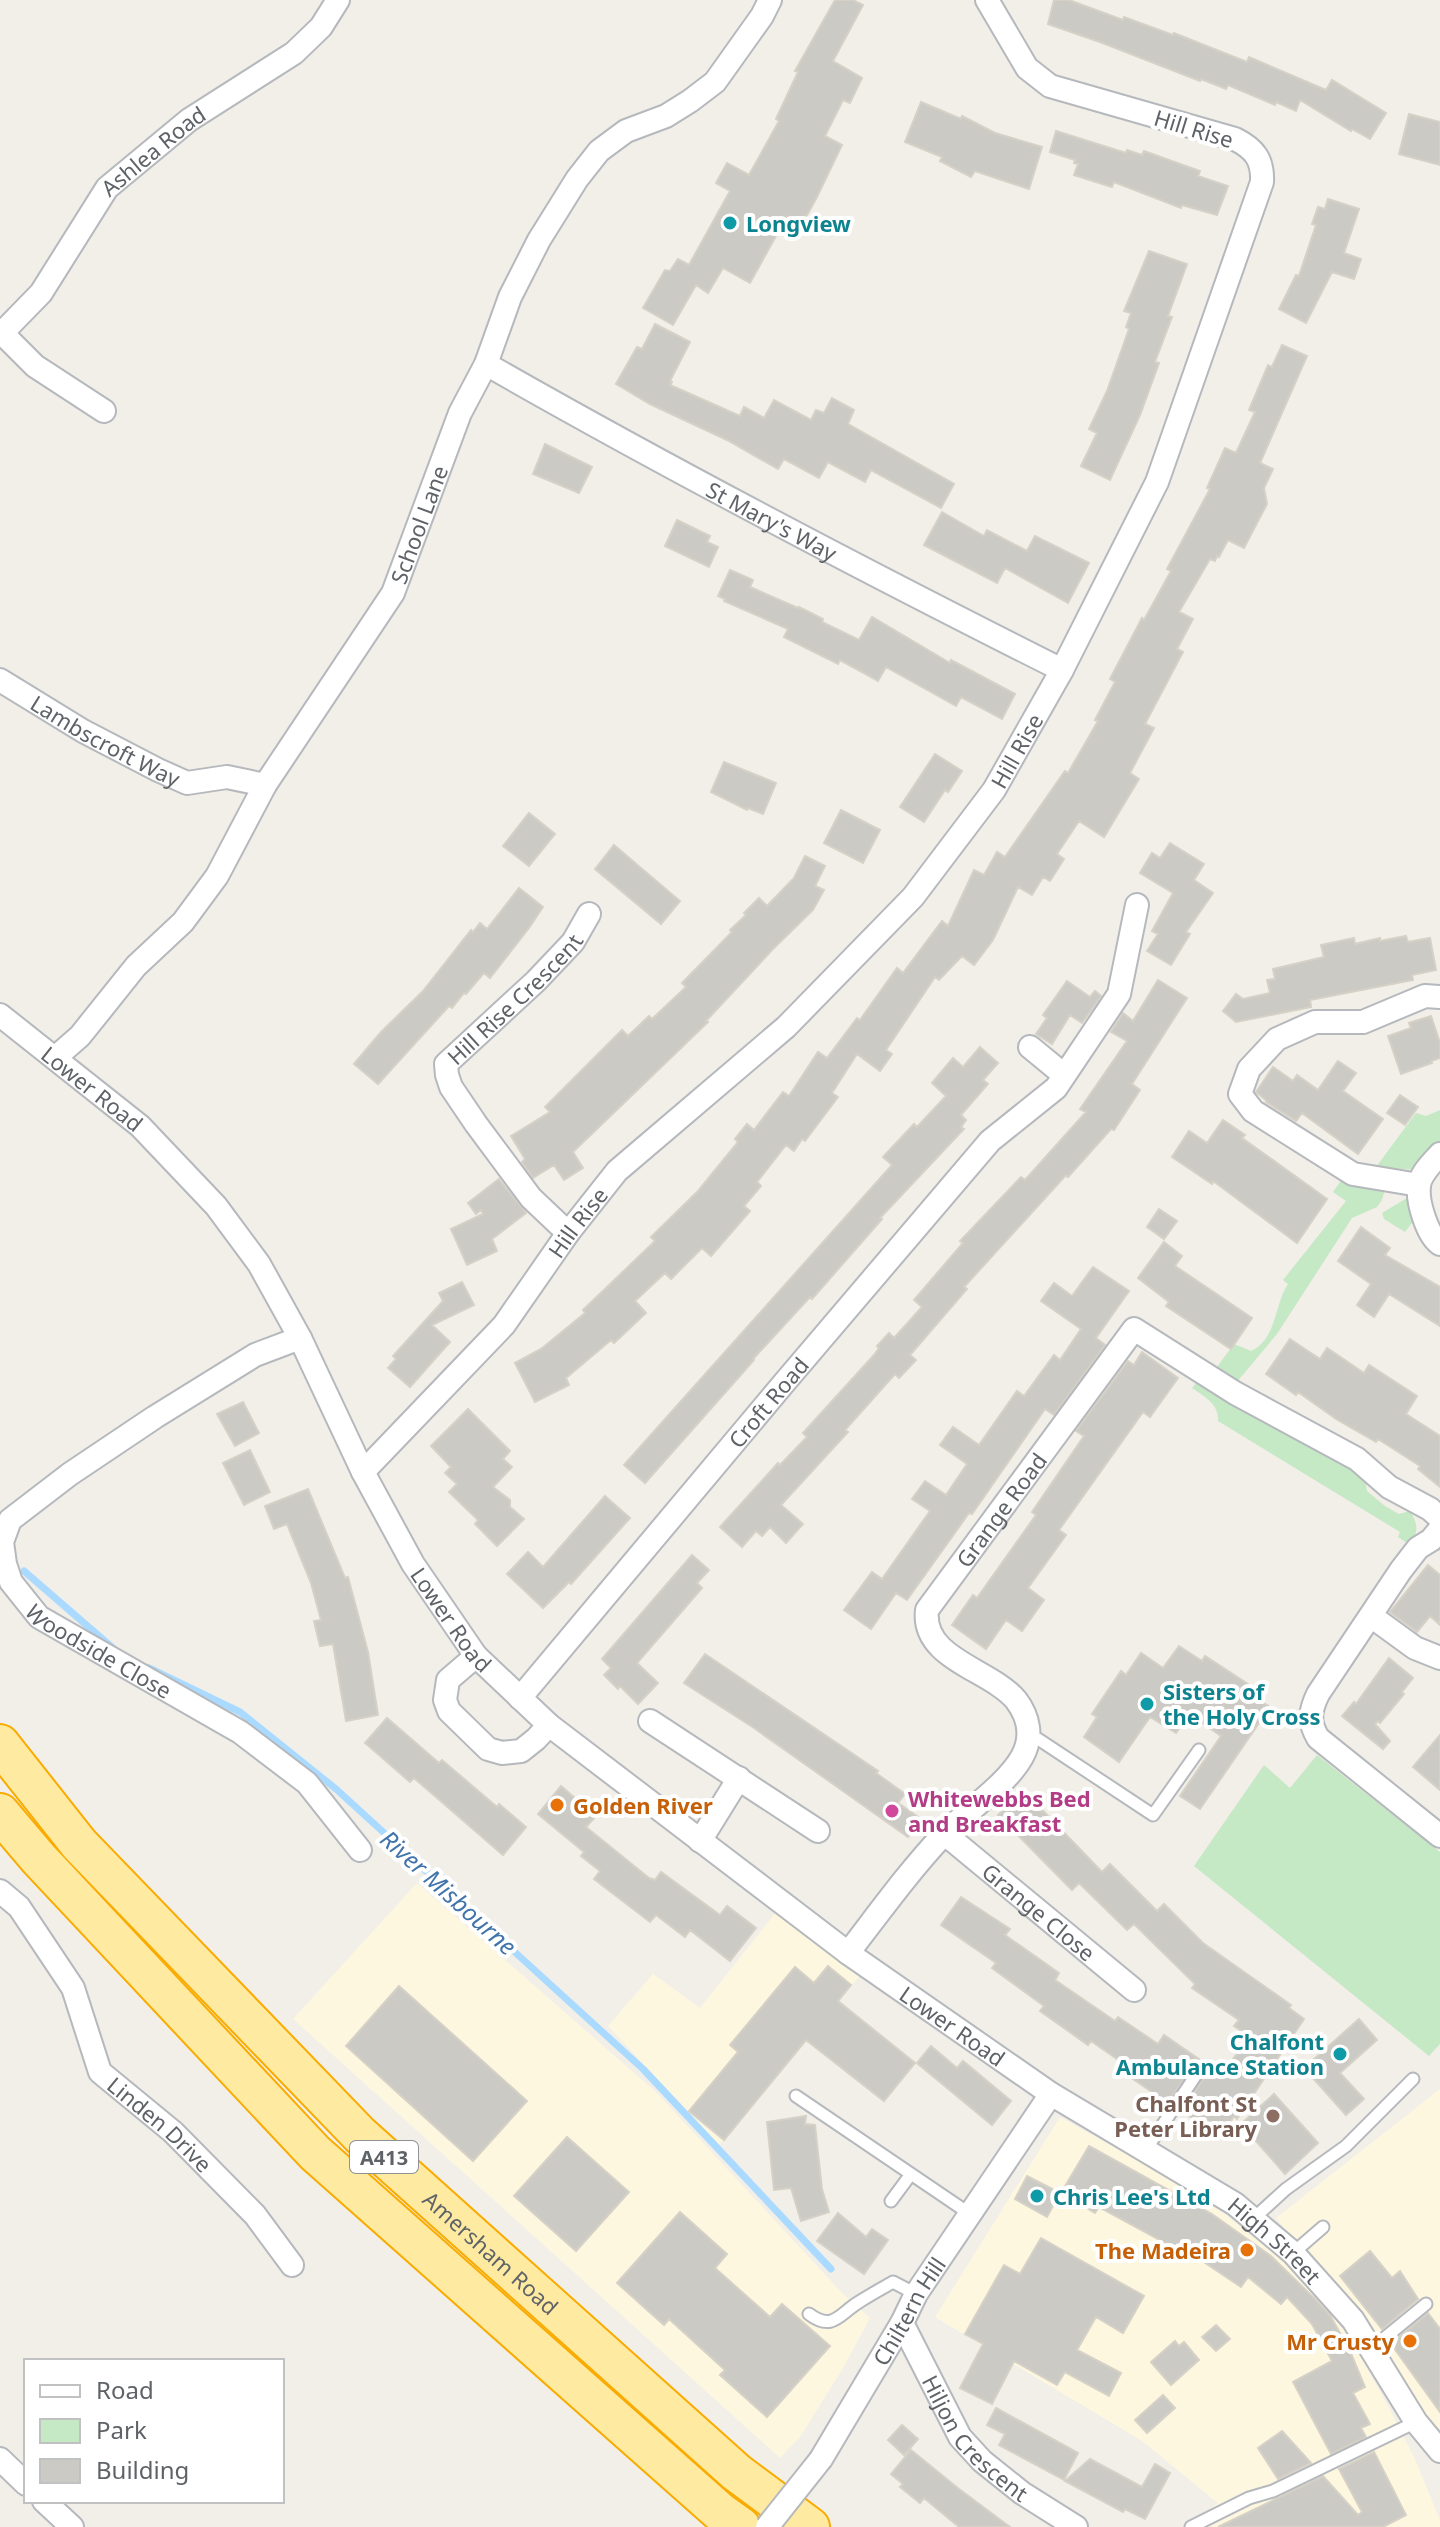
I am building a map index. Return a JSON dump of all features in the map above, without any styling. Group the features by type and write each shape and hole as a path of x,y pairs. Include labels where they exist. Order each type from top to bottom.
{"highway":[{"name":"Amersham Road","path":"0,1744 79,1844 360,2135 736,2472 810,2527"},
{"name":"Amersham Road","path":"0,1813 39,1859 315,2153 720,2512 741,2527"}],"street":[{"name":"Ashlea Road","path":"104,411 35,366 2,335 41,293 107,188 189,120 294,53 321,27 338,0"},
{"name":"School Lane","path":"56,1057 80,1036 136,966 183,922 217,876 265,785 393,593 460,413 486,364 510,297 577,179 599,151 626,131 678,109 715,82 770,0"},
{"name":"Hill Rise","path":"363,1472 504,1325 568,1233 617,1171 786,1027 913,897 994,790 1062,670 1157,482 1262,182 1262,167 1256,153 1235,139 1050,86 1027,68 987,0"},
{"name":"St Mary's Way","path":"486,364 877,578 1062,670"},
{"name":"Lambscroft Way","path":"0,680 83,731 187,783 227,777 265,785"},
{"name":"Croft Road","path":"520,1698 990,1141 1056,1088 1119,994 1137,905"},
{"name":"Hill Rise Crescent","path":"568,1233 531,1198 476,1124 451,1087 446,1064 536,981 573,942 589,914"},
{"path":"1419,1185 1353,1174 1253,1111 1240,1094 1249,1069 1277,1039 1315,1022 1363,1022 1425,996 1440,997"},
{"name":"Lower Road","path":"0,1015 140,1126 216,1206 259,1264 300,1338 363,1472 413,1564 476,1656 549,1725 700,1841 848,1953 1051,2094"},
{"path":"1030,1047 1064,1075"},
{"path":"1440,1154 1419,1185 1425,1223 1440,1244"},
{"name":"Grange Road","path":"1029,1736 1027,1717 1014,1698 943,1650 932,1638 925,1625 927,1610 1134,1329 1235,1393 1357,1459 1389,1487 1434,1509"},
{"name":"Woodside Close","path":"300,1338 255,1355 118,1441 10,1520 2,1542 11,1582 39,1617 240,1732 307,1783 360,1850"},
{"path":"1440,1529 1431,1540 1418,1548 1318,1694 1311,1709 1310,1724 1318,1738 1440,1836"},
{"path":"1371,1616 1415,1648 1440,1658"},
{"path":"476,1656 448,1680 445,1700 449,1711 488,1749 512,1754 528,1746 549,1725"},
{"path":"650,1721 818,1831"},
{"path":"848,1953 945,1834 1010,1772 1022,1756 1029,1736"},
{"path":"700,1841 739,1778"},
{"name":"Grange Close","path":"945,1834 1134,1990"},
{"name":"Linden Drive","path":"0,1891 19,1907 73,1988 100,2072 173,2132 255,2215 292,2265"},
{"name":"High Street","path":"1051,2094 1235,2204 1293,2253 1353,2320 1416,2422 1440,2451"},
{"name":"Chiltern Hill","path":"767,2527 821,2459 916,2294 1051,2094"},
{"name":"Hiljon Crescent","path":"902,2323 960,2437 982,2461 1022,2493 1076,2527"},
{"path":"0,2459 24,2482"},
{"path":"46,2503 72,2527"}],"lane":[{"path":"1029,1736 1153,1815 1199,1750"},
{"path":"1144,2151 1196,2075"},
{"path":"1253,2219 1286,2189 1346,2146 1413,2079"},
{"path":"796,2096 970,2214"},
{"path":"891,2201 911,2174"},
{"path":"1293,2253 1323,2227"},
{"path":"809,2314 819,2321 830,2322 893,2282 916,2294"},
{"path":"1371,2349 1426,2304"},
{"path":"1191,2527 1416,2422"}],"shaded area":[{"path":"417,1883 656,2092 843,2294 870,2318 800,2437 780,2458 293,2019"},
{"path":"777,1911 861,1974 719,2145 608,2026 653,1974 700,2008"},
{"path":"1440,2089 1440,2431 1420,2409 1359,2320 1276,2218"},
{"path":"1060,2117 1203,2197 1287,2264 1338,2316 1414,2457 1440,2520 1440,2527 1190,2527 1218,2503 1142,2441 935,2317"}],"green space":[{"path":"1440,1110 1440,1144 1418,1170 1376,1167 1416,1113 1426,1116"},
{"path":"1345,1175 1385,1189 1382,1200 1377,1207 1352,1218 1277,1334 1236,1383 1214,1371 1234,1344 1251,1351 1266,1338 1288,1284 1283,1280 1346,1201 1333,1192"},
{"path":"1411,1198 1414,1220 1405,1232 1384,1219 1382,1213"},
{"path":"1197,1382 1336,1456 1365,1479 1367,1491 1385,1506 1399,1514 1410,1511 1416,1528 1410,1545 1398,1537 1400,1532 1218,1421 1214,1405 1192,1388"},
{"path":"1317,1755 1440,1852 1440,2044 1429,2056 1194,1866 1264,1765 1290,1788"}],"building":[{"path":"835,0 853,0 863,5 833,61 862,78 850,103 843,100 825,136 842,145 816,199 802,224 787,216 750,283 723,268 708,293 696,285 673,325 643,308 665,270 670,271 678,259 689,265 730,191 716,183 727,163 749,175 779,121 776,119 798,72 795,71"},
{"path":"1054,0 1069,0 1123,20 1124,17 1174,33 1247,62 1249,57 1326,90 1332,80 1386,113 1370,139 1300,100 1296,111 1276,102 1275,105 1228,85 1226,89 1200,81 1048,24"},
{"path":"921,102 961,119 962,116 995,133 1042,147 1029,189 975,171 971,177 940,161 942,157 905,142"},
{"path":"1409,114 1440,122 1440,165 1399,154"},
{"path":"1056,131 1126,153 1127,150 1142,155 1144,151 1200,171 1198,176 1228,186 1217,215 1182,205 1181,208 1114,182 1112,187 1074,175 1078,164 1074,163 1075,160 1050,152"},
{"path":"1328,199 1359,209 1344,253 1361,259 1354,279 1332,272 1306,323 1279,309 1296,275 1299,276 1316,225 1312,224 1318,207 1325,209"},
{"path":"1149,251 1187,264 1168,316 1172,317 1155,362 1159,363 1140,415 1110,480 1081,466 1097,433 1089,429 1107,391 1129,329 1126,327 1131,313 1124,311"},
{"path":"655,324 690,342 670,385 740,416 744,407 764,418 774,400 811,420 816,410 824,413 832,398 854,410 848,424 954,484 941,508 871,470 865,482 828,462 819,478 784,459 778,469 616,384 637,347 642,349"},
{"path":"1282,345 1307,356 1260,463 1273,469 1264,488 1267,504 1244,548 1228,540 1219,557 1215,561 1210,559 1179,612 1193,619 1177,649 1183,652 1145,724 1154,728 1130,773 1139,779 1104,837 1079,821 1057,854 1064,859 1050,881 1043,877 1032,895 1018,887 993,940 974,965 962,956 939,980 935,977 886,1050 892,1054 880,1071 857,1054 832,1093 838,1097 805,1141 802,1139 794,1151 786,1145 757,1182 761,1186 744,1206 750,1211 711,1256 702,1248 671,1279 665,1273 635,1301 646,1313 614,1343 611,1340 566,1378 569,1385 535,1402 515,1363 541,1349 585,1313 583,1310 655,1241 651,1237 698,1191 738,1142 735,1139 747,1124 754,1130 783,1092 789,1096 818,1052 827,1058 857,1018 860,1020 897,968 903,973 942,921 948,926 974,870 984,875 997,852 1005,857 1065,771 1068,773 1098,721 1095,720 1115,682 1110,679 1171,571 1167,569 1210,489 1207,488 1225,448 1236,453 1255,412 1249,410 1268,365 1272,367"},
{"path":"545,444 592,467 579,493 533,474"},
{"path":"942,512 984,536 987,530 1027,551 1035,536 1089,563 1068,603 1005,568 997,583 924,545"},
{"path":"677,520 710,536 707,542 718,547 709,567 665,546"},
{"path":"730,570 753,580 750,587 799,607 859,640 872,617 950,663 951,660 1015,694 1002,719 961,697 956,706 886,667 878,681 840,660 838,664 784,637 788,629 718,596"},
{"path":"935,754 962,771 924,822 900,807"},
{"path":"724,762 776,783 763,814 747,810 711,792"},
{"path":"841,810 880,830 863,863 824,843"},
{"path":"529,813 555,834 529,866 503,846"},
{"path":"1170,843 1204,864 1194,880 1213,893 1186,932 1190,934 1171,965 1147,951 1158,934 1152,931 1173,893 1140,873 1152,853 1160,858"},
{"path":"614,845 680,901 661,924 595,869"},
{"path":"805,856 825,866 815,886 824,890 813,910 773,949 708,1022 573,1152 583,1168 564,1180 554,1165 533,1178 511,1136 550,1112 545,1107 622,1030 628,1036 649,1016 652,1019 686,987 682,983 732,932 730,930 746,915 744,913 759,898 767,906 794,878"},
{"path":"519,888 543,907 529,928 490,978 484,973 452,1008 449,1006 378,1084 354,1064 423,991 471,930 473,932 480,923 487,929"},
{"path":"1406,936 1408,942 1430,938 1436,970 1412,975 1413,980 1310,1000 1311,1007 1236,1022 1223,1011 1236,994 1243,999 1270,993 1267,980 1275,979 1273,969 1324,957 1321,945 1354,938 1355,944"},
{"path":"1158,980 1187,998 1132,1084 1140,1090 1114,1130 1111,1129 1068,1177 1066,1175 964,1287 967,1289 910,1355 916,1360 899,1378 895,1374 845,1430 848,1432 781,1505 803,1524 786,1543 770,1527 762,1536 756,1531 742,1547 720,1527 778,1463 780,1465 807,1437 803,1433 874,1355 879,1348 877,1346 889,1333 894,1338 922,1307 914,1300 963,1243 960,1241 1021,1177 1025,1180 1086,1112 1080,1109 1127,1041 1111,1032 1123,1013 1133,1021"},
{"path":"1067,981 1090,997 1095,991 1101,996 1082,1023 1070,1015 1052,1044 1036,1034 1047,1018 1043,1015"},
{"path":"1431,1016 1440,1043 1440,1058 1401,1074 1388,1036 1411,1028 1409,1023"},
{"path":"980,1047 998,1063 983,1080 988,1084 961,1115 966,1120 961,1127 964,1129 880,1218 812,1299 810,1297 753,1359 645,1483 624,1465 892,1165 883,1157 946,1096 932,1083 953,1058 963,1067"},
{"path":"1338,1061 1356,1073 1343,1091 1383,1119 1358,1154 1302,1113 1296,1121 1256,1092 1273,1067 1293,1081 1297,1075 1318,1090"},
{"path":"1400,1095 1418,1107 1405,1125 1387,1113"},
{"path":"1223,1120 1245,1135 1242,1138 1327,1199 1297,1243 1213,1181 1212,1184 1172,1157 1189,1131 1207,1143"},
{"path":"499,1179 526,1213 492,1239 497,1251 467,1265 451,1229 483,1214 481,1210 476,1214 468,1203"},
{"path":"1159,1209 1177,1221 1164,1239 1147,1227"},
{"path":"1361,1227 1390,1248 1385,1255 1440,1287 1440,1326 1389,1294 1374,1317 1357,1305 1371,1284 1338,1261"},
{"path":"1164,1242 1182,1256 1175,1266 1252,1318 1231,1349 1166,1306 1169,1302 1138,1278"},
{"path":"1093,1267 1129,1291 1096,1338 1105,1345 1054,1415 1045,1409 907,1600 896,1593 871,1629 844,1610 872,1572 882,1579 930,1511 912,1499 925,1481 946,1495 967,1464 940,1445 953,1427 979,1445 1017,1391 1024,1396 1054,1355 1060,1360 1081,1329 1041,1301 1054,1283 1072,1296"},
{"path":"462,1282 474,1305 432,1325 450,1342 410,1387 388,1368 396,1359 393,1356 443,1301 439,1293"},
{"path":"1290,1339 1320,1359 1327,1348 1364,1373 1369,1365 1417,1396 1406,1414 1440,1436 1440,1487 1418,1469 1420,1466 1378,1439 1376,1442 1336,1419 1266,1374"},
{"path":"1142,1352 1178,1378 1150,1417 1143,1412 1059,1530 1066,1535 1028,1588 1044,1600 1022,1631 1006,1620 986,1649 952,1625 973,1595 977,1598 1036,1515 1032,1512 1084,1436 1076,1431 1128,1361 1134,1365"},
{"path":"243,1402 259,1433 235,1446 217,1414"},
{"path":"468,1409 510,1451 503,1459 512,1467 493,1487 510,1500 510,1507 524,1519 497,1546 475,1524 478,1520 449,1492 457,1484 445,1473 451,1467 431,1446"},
{"path":"250,1450 270,1492 244,1505 223,1463"},
{"path":"308,1489 345,1578 348,1577 368,1652 378,1715 346,1721 333,1644 320,1646 314,1621 321,1620 311,1583 287,1524 274,1529 265,1506"},
{"path":"605,1496 630,1518 571,1584 569,1582 543,1608 507,1574 528,1552 543,1567"},
{"path":"692,1555 709,1570 697,1583 702,1588 637,1663 658,1683 638,1704 604,1675 611,1668 602,1659"},
{"path":"1428,1565 1440,1575 1440,1625 1430,1616 1417,1632 1390,1612"},
{"name":"Sisters of the Holy Cross","path":"1179,1646 1202,1661 1205,1656 1248,1684 1244,1690 1270,1707 1200,1809 1180,1796 1221,1736 1189,1714 1176,1733 1150,1717 1119,1762 1084,1737 1097,1717 1092,1714 1121,1671 1126,1675 1141,1653 1163,1668"},
{"path":"705,1654 878,1771 876,1773 905,1794 898,1803 921,1819 908,1837 754,1728 684,1683"},
{"path":"1389,1658 1413,1678 1402,1692 1404,1694 1380,1723 1375,1724 1390,1741 1383,1749 1342,1716 1354,1702 1356,1704"},
{"path":"387,1718 439,1763 442,1760 497,1807 499,1804 526,1827 503,1855 414,1778 410,1782 365,1743"},
{"path":"1440,1735 1440,1790 1413,1767"},
{"path":"561,1786 596,1816 586,1827 649,1878 655,1880 661,1872 720,1915 727,1906 756,1928 730,1961 690,1930 685,1937 656,1915 650,1922 594,1879 600,1871 581,1856 584,1852 538,1814"},
{"path":"1024,1791 1102,1872 1110,1864 1157,1911 1164,1904 1203,1943 1291,2005 1289,2008 1304,2019 1237,2119 1234,2116 1220,2137 1182,2111 1203,2079 1201,2068 1192,2068 1168,2102 1162,2099 1133,2079 1137,2073 1091,2041 1088,2045 1040,2011 1044,2006 992,1968 996,1963 941,1925 961,1897 1010,1929 1005,1935 1059,1973 1055,1980 1115,2021 1118,2017 1158,2044 1164,2035 1222,2075 1249,2036 1234,2026 1239,2020 1192,1988 1195,1984 1134,1924 1127,1930 1079,1883 1072,1890 998,1815"},
{"path":"828,1966 851,1985 838,2001 915,2063 884,2101 806,2040 724,2140 689,2111 738,2052 730,2045 795,1967 814,1983"},
{"path":"399,1986 527,2101 473,2161 346,2046"},
{"name":"Chalfont Ambulance Station","path":"1359,2019 1377,2040 1340,2073 1364,2099 1346,2115 1304,2068"},
{"path":"931,2046 957,2068 963,2061 1011,2101 992,2125 917,2063"},
{"name":"Chalfont St Peter Library","path":"1274,2094 1318,2143 1285,2174 1241,2124"},
{"path":"806,2116 805,2124 815,2125 822,2189 829,2212 801,2221 791,2188 774,2190 767,2122"},
{"path":"567,2137 629,2192 576,2251 514,2196"},
{"path":"1089,2146 1212,2214 1271,2256 1314,2298 1330,2315 1365,2387 1353,2393 1370,2424 1361,2428 1366,2437 1331,2454 1293,2382 1332,2361 1312,2324 1287,2297 1281,2304 1248,2277 1241,2287 1180,2246 1178,2250 1099,2207 1095,2213 1061,2193"},
{"name":"Chris Lee's Ltd","path":"1027,2176 1060,2193 1047,2217 1015,2199"},
{"path":"680,2212 727,2254 715,2268 770,2317 782,2304 830,2346 767,2417 720,2375 725,2370 669,2319 664,2325 617,2283"},
{"path":"838,2213 866,2237 872,2229 888,2240 864,2274 817,2241"},
{"path":"1041,2238 1144,2296 1123,2333 1096,2317 1077,2350 1121,2373 1109,2396 1065,2372 1057,2385 1014,2361 992,2404 960,2388 983,2344 965,2334 1004,2265 1020,2274"},
{"path":"1370,2251 1392,2278 1400,2271 1418,2299 1382,2329 1340,2276"},
{"path":"1428,2313 1440,2329 1440,2412 1391,2344"},
{"path":"1216,2325 1230,2339 1216,2351 1202,2337"},
{"path":"1175,2341 1179,2346 1184,2342 1199,2360 1171,2385 1151,2362"},
{"path":"1163,2395 1175,2408 1147,2433 1135,2420"},
{"path":"996,2408 1078,2453 1064,2480 999,2445 1005,2434 987,2425"},
{"path":"902,2425 918,2439 904,2455 888,2440"},
{"path":"1282,2431 1311,2463 1278,2479 1258,2448"},
{"path":"911,2450 1010,2527 959,2527 924,2498 920,2503 900,2487 903,2484 891,2474"},
{"path":"1374,2452 1406,2515 1383,2527 1218,2527 1323,2476 1358,2515 1362,2512 1339,2469"},
{"path":"1090,2459 1142,2487 1155,2464 1170,2473 1145,2519 1125,2509 1123,2512 1065,2481"}],"waterway":[{"name":"River Misbourne","path":"24,1571 114,1649"},
{"name":"River Misbourne","path":"149,1668 240,1712 336,1789 643,2069 831,2269"}],"place":[{"name":"Longview","path":"730,223"},
{"name":"Sisters of the Holy Cross","path":"1147,1704"},
{"name":"Golden River","path":"557,1805"},
{"name":"Whitewebbs Bed and Breakfast","path":"892,1811"},
{"name":"Chalfont Ambulance Station","path":"1340,2054"},
{"name":"Chalfont St Peter Library","path":"1273,2116"},
{"name":"Chris Lee's Ltd","path":"1037,2196"},
{"name":"The Madeira","path":"1247,2250"},
{"name":"Mr Crusty","path":"1410,2341"}]}
